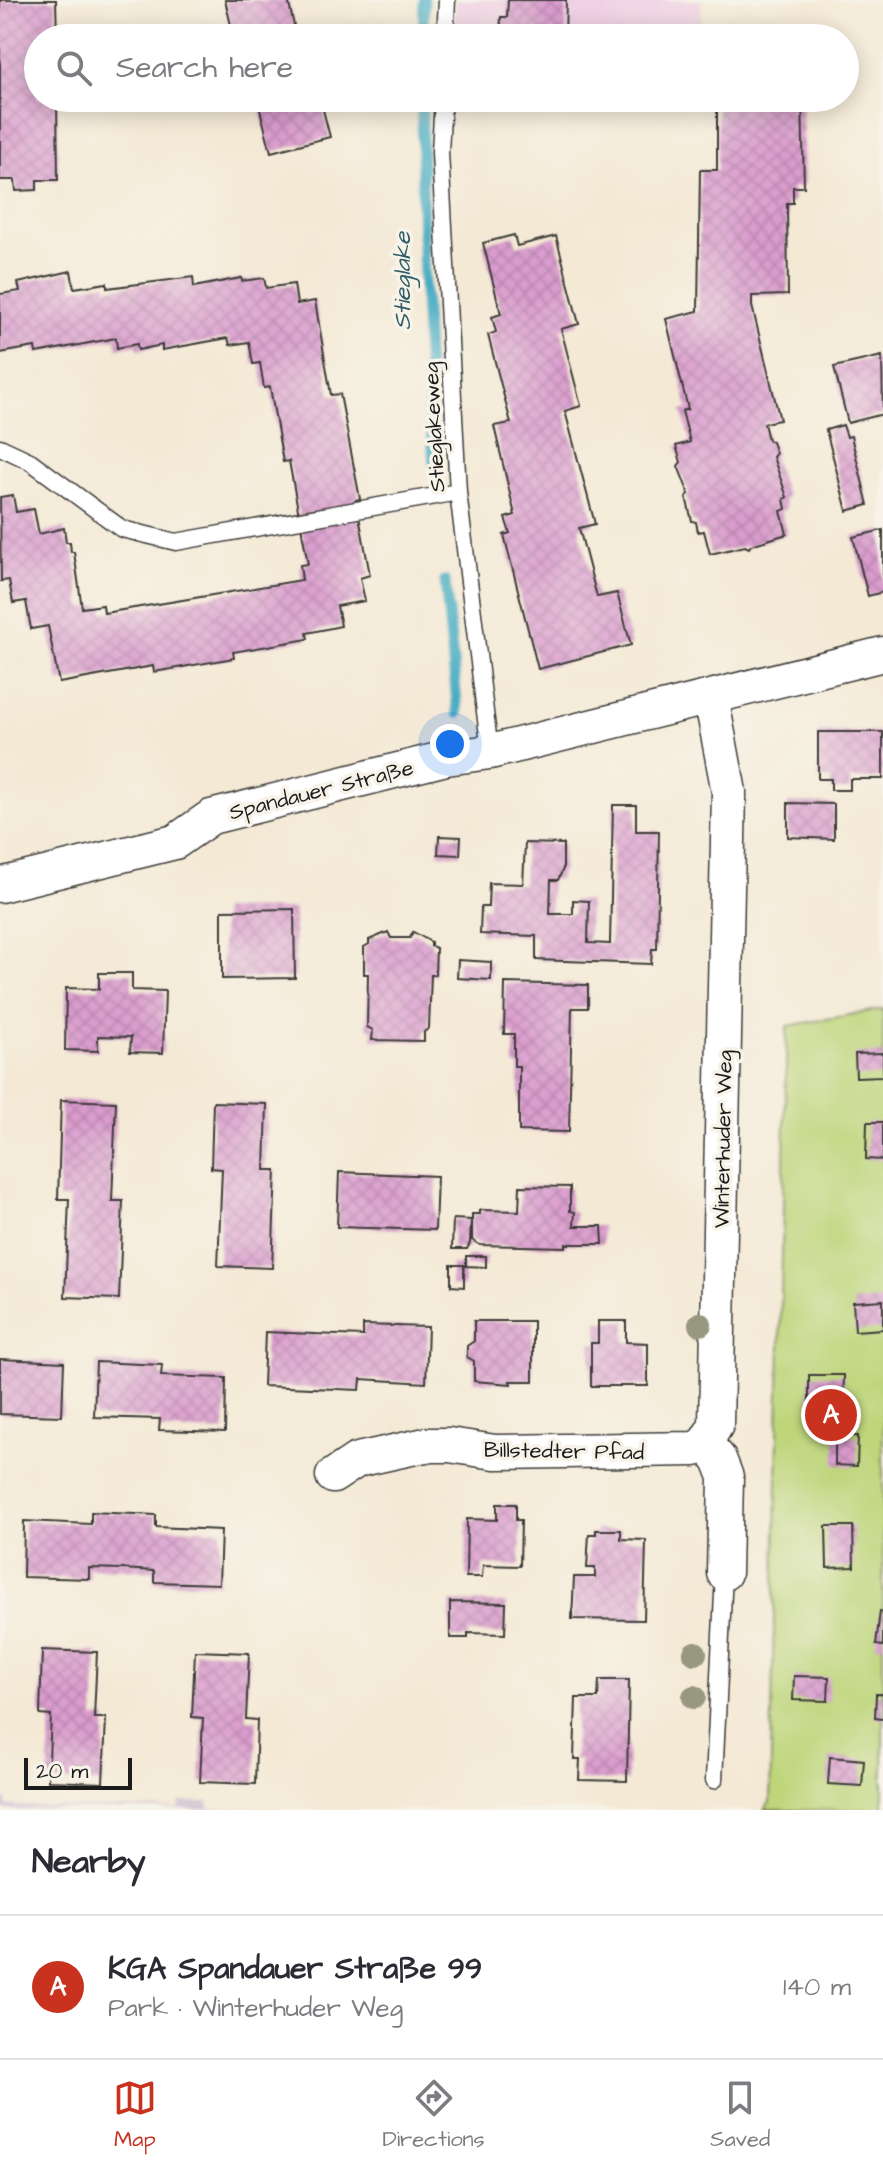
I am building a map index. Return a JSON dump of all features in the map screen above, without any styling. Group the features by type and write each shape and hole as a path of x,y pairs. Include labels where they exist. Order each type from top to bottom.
{"street":[{"name":"Spandauer Straße","path":"0,885 175,842 211,817 446,758 490,752 883,654"},
{"name":"Winterhuder Weg","path":"705,1443 716,1425 729,792 711,697"},
{"name":"Billstedter Pfad","path":"333,1476 357,1460 425,1445 495,1452 681,1451 695,1449 705,1443"},
{"path":"705,1443 719,1459 726,1477 724,1573"}],"lane":[{"path":"446,24 447,0"},
{"name":"Stieglakeweg","path":"442,112 440,152 458,492 490,752"},
{"path":"0,447 30,461 122,529 176,542 458,492"},
{"path":"714,1780 724,1573"}],"shaded area":[{"path":"456,0 701,0 701,24 455,24"},
{"path":"0,1799 7,1799 7,1806 179,1809 180,1802 208,1802 209,1809 266,1810 0,1810"}],"green space":[{"path":"883,1009 883,1810 765,1810 770,1802 787,1026"}],"building":[{"path":"0,0 56,0 57,24 24,24 24,112 57,112 58,180 37,180 37,190 16,191 15,180 0,180"},
{"path":"225,0 288,0 294,24 231,24"},
{"path":"508,0 566,0 565,24 501,24 501,17 507,17"},
{"path":"261,112 324,112 330,137 271,152"},
{"path":"717,112 802,112 804,187 793,187 793,203 787,203 788,295 752,296 780,420 764,423 768,440 776,453 773,457 787,497 784,499 786,509 781,511 787,534 749,548 745,546 710,554 704,531 698,532 696,522 692,521 686,497 689,494 678,466 681,462 676,446 690,442 682,411 688,409 666,319 698,311 700,170 717,170"},
{"path":"514,235 517,246 556,236 579,324 561,329 581,406 565,411 595,524 579,528 597,597 617,593 631,645 538,669 504,535 510,533 505,518 515,515 494,426 511,423 488,335 496,332 492,317 501,314 483,243"},
{"path":"71,271 74,288 107,283 107,288 193,277 194,287 241,278 242,281 264,278 266,288 294,284 297,304 315,301 331,395 340,394 360,499 356,500 370,575 360,578 365,601 337,606 341,626 307,633 308,639 233,652 234,658 154,672 153,666 59,683 48,626 31,629 26,601 13,603 9,580 1,581 0,497 13,495 16,512 34,509 39,534 64,528 66,542 70,542 71,552 74,552 82,608 103,605 104,613 302,580 300,565 308,564 289,461 283,462 270,387 264,388 260,363 253,364 249,342 230,345 228,338 162,350 162,345 138,350 137,344 117,348 116,338 36,353 35,347 0,353 0,294 20,291 18,283"},
{"path":"882,356 883,414 848,423 834,367"},
{"path":"843,425 847,437 851,436 868,505 847,511 826,430"},
{"path":"883,530 883,592 868,596 853,537"},
{"path":"818,732 883,732 883,779 850,779 850,790 831,790 831,779 818,779"},
{"path":"788,803 834,804 834,839 788,837"},
{"path":"613,805 636,805 636,831 659,831 657,949 652,949 651,964 536,960 536,936 480,934 481,907 488,907 489,883 523,884 525,843 563,844 563,869 558,880 551,880 550,914 573,914 573,900 589,901 588,943 610,944"},
{"path":"439,836 461,837 460,855 438,854"},
{"path":"294,909 295,978 222,979 222,910"},
{"path":"388,932 391,938 410,938 413,932 436,948 435,975 431,975 429,1028 424,1032 424,1041 372,1040 373,1030 367,1027 368,974 364,974 364,947 369,940"},
{"path":"458,960 491,962 491,980 457,978"},
{"path":"99,973 132,973 132,990 165,991 163,1053 130,1052 131,1037 98,1036 98,1051 65,1050 66,988 99,989"},
{"path":"505,983 588,985 588,1008 572,1008 569,1132 519,1131 519,1066 514,1066 514,1034 504,1034"},
{"path":"883,1053 883,1076 856,1077 855,1054"},
{"path":"61,1100 116,1102 112,1201 123,1201 119,1299 65,1297 69,1199 58,1199"},
{"path":"213,1102 267,1104 265,1170 276,1170 272,1268 218,1266 222,1169 211,1168"},
{"path":"867,1122 883,1122 883,1160 866,1159"},
{"path":"339,1172 437,1176 435,1230 337,1227"},
{"path":"520,1186 570,1187 570,1211 575,1212 574,1226 602,1226 603,1244 566,1244 566,1247 480,1245 472,1240 472,1214 480,1214 480,1210 519,1211"},
{"path":"453,1219 471,1220 467,1249 452,1249"},
{"path":"466,1256 486,1256 486,1267 466,1266"},
{"path":"451,1265 464,1265 464,1287 451,1286"},
{"path":"883,1300 883,1329 855,1331 853,1302"},
{"path":"474,1321 533,1321 533,1381 510,1381 511,1384 474,1381 474,1361 467,1357 467,1346 474,1341"},
{"path":"598,1321 626,1321 626,1342 648,1343 648,1386 591,1386 591,1343 598,1343"},
{"path":"363,1325 428,1327 426,1383 361,1379 360,1390 263,1386 265,1332 363,1336"},
{"path":"0,1359 64,1362 62,1416 0,1414"},
{"path":"96,1362 162,1365 161,1376 226,1378 225,1432 159,1430 160,1419 94,1417"},
{"path":"809,1375 844,1375 843,1405 809,1404"},
{"path":"835,1436 858,1436 857,1466 835,1465"},
{"path":"497,1504 516,1504 516,1520 521,1520 520,1566 483,1565 482,1577 466,1577 467,1519 497,1520"},
{"path":"91,1512 156,1515 156,1527 221,1530 219,1584 154,1582 154,1571 122,1569 89,1568 89,1579 23,1577 24,1521 91,1524"},
{"path":"826,1526 853,1526 854,1567 827,1568"},
{"path":"596,1530 621,1530 621,1539 646,1540 644,1620 572,1619 574,1577 595,1577 595,1568 587,1568 589,1534 596,1534"},
{"path":"450,1602 506,1603 505,1634 468,1633 468,1638 450,1638"},
{"path":"880,1611 883,1612 883,1646 876,1645"},
{"path":"42,1650 97,1652 94,1718 106,1718 103,1783 48,1781 51,1716 40,1715"},
{"path":"195,1651 249,1653 246,1719 257,1720 255,1784 200,1782 203,1718 192,1717"},
{"path":"794,1676 829,1677 828,1701 793,1700"},
{"path":"599,1680 629,1680 627,1781 579,1780 580,1759 574,1759 576,1698 598,1698"},
{"path":"876,1694 883,1694 883,1719 875,1718"},
{"path":"830,1757 864,1760 862,1786 828,1784"}],"waterway":[{"name":"Stieglake","path":"423,24 424,0"},
{"name":"Stieglake","path":"422,112 424,280 434,463"},
{"name":"Stieglake","path":"445,581 458,713"}],"place":[{"name":"KGA Spandauer Straße 99","path":"831,1415"}]}
